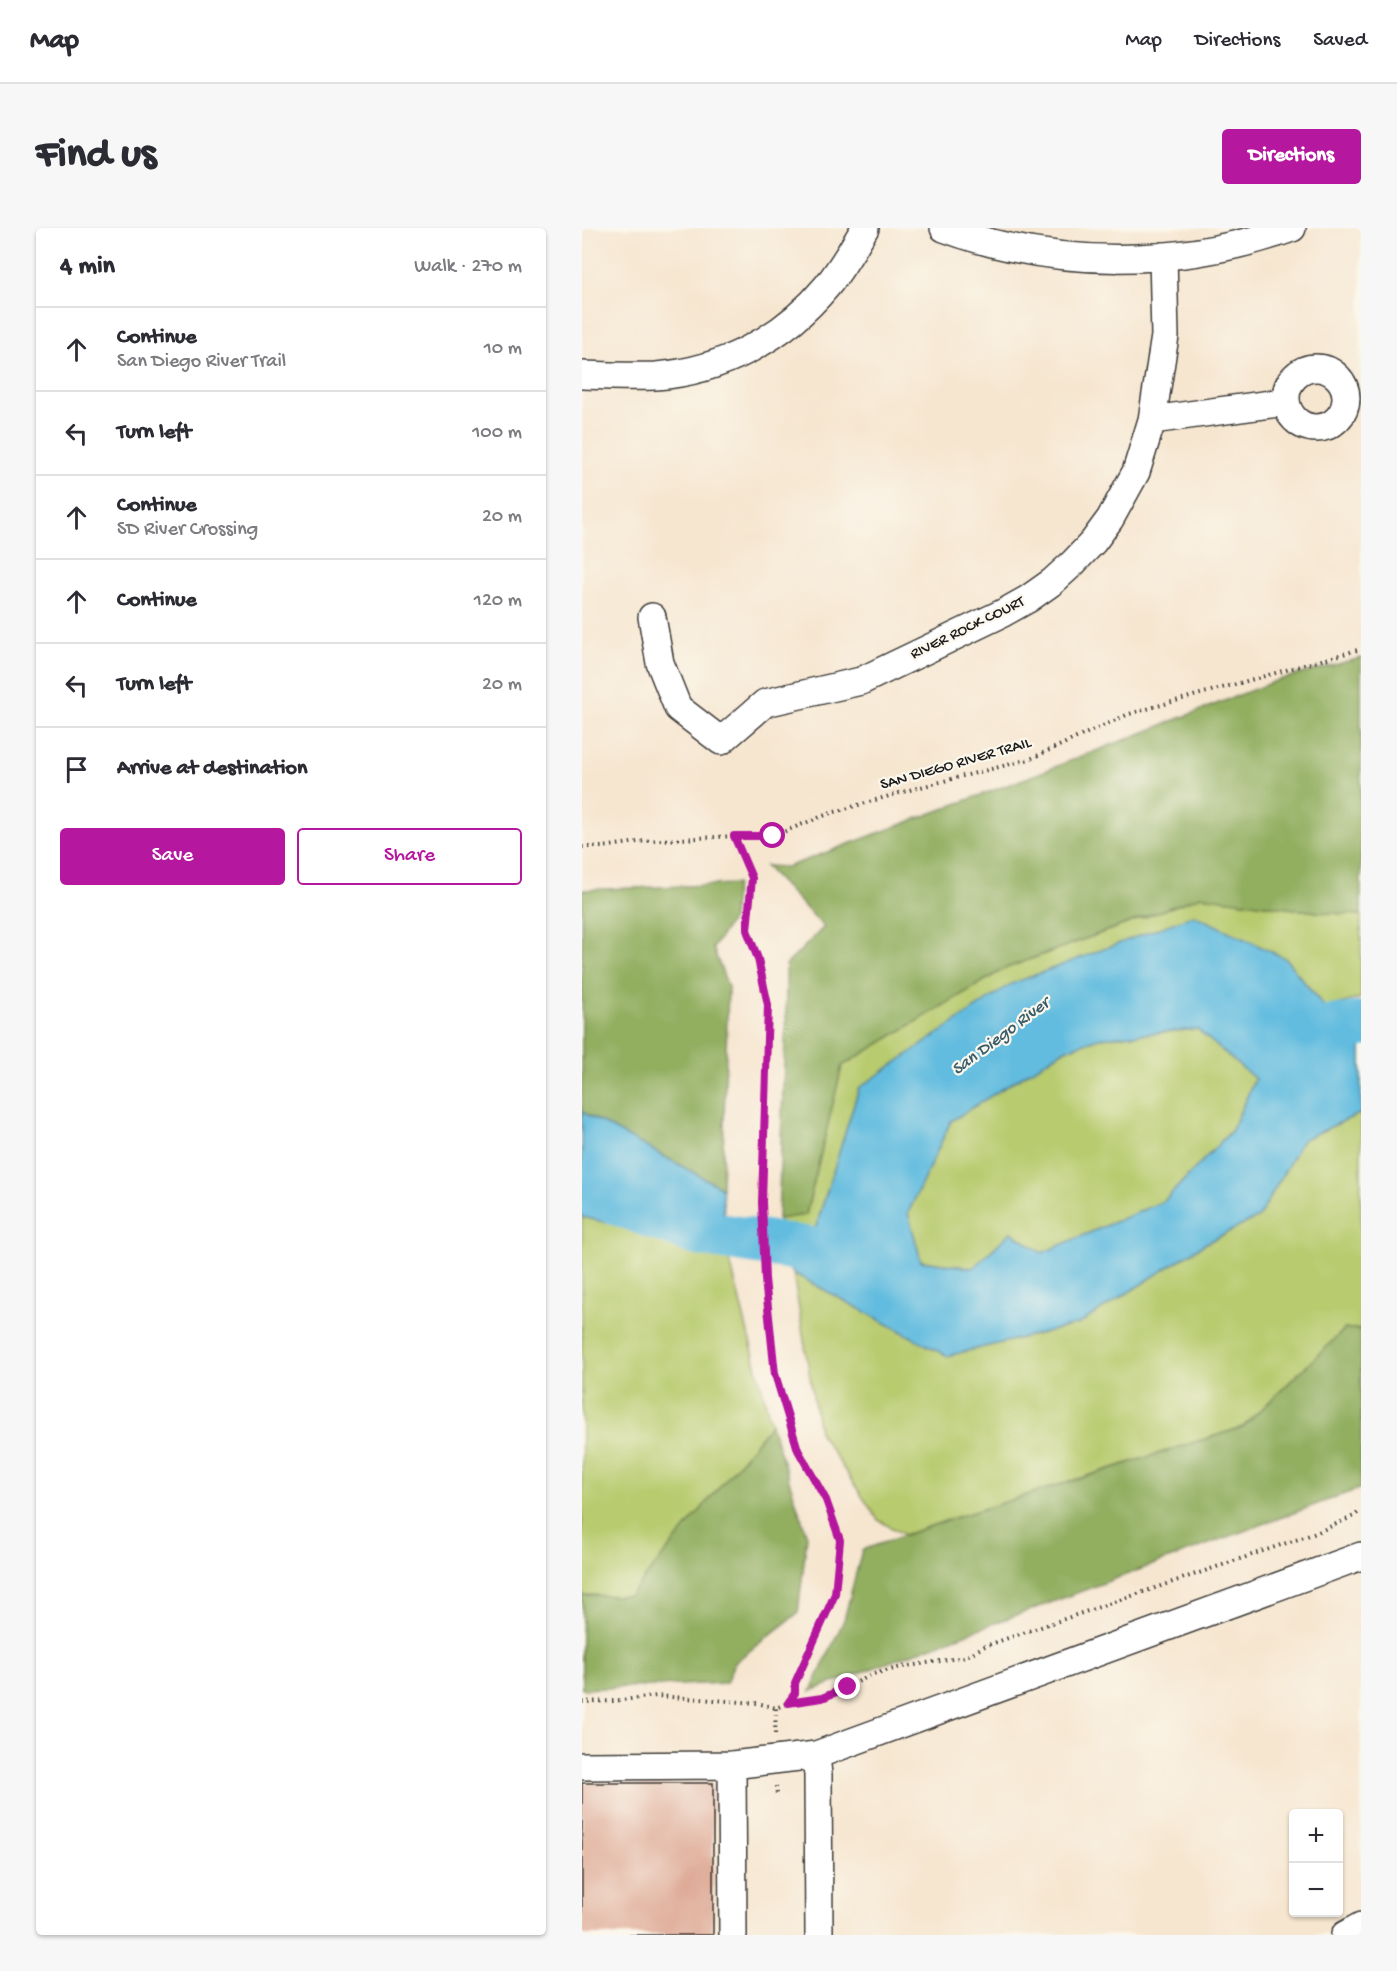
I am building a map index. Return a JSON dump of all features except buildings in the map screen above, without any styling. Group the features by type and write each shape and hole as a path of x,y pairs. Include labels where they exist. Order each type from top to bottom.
{"street":[{"path":"582,375 656,376 681,372 706,367 754,347 776,333 812,303 842,265 865,228"},
{"path":"944,228 1004,246 1046,254 1090,258 1163,256 1241,244 1292,228"},
{"name":"RIVER ROCK COURT","path":"652,617 660,663 678,708 721,741 765,703 861,681 1028,599 1052,582 1093,542 1110,519 1136,472 1152,420 1165,336 1163,256"},
{"path":"1152,420 1286,402"},
{"path":"582,1766 732,1765 816,1755 1361,1556"},
{"path":"816,1755 819,1935"},
{"path":"732,1765 733,1935"},
{"path":"1345,1935 1361,1926"}],"path":[{"name":"SAN DIEGO RIVER TRAIL","path":"582,847 602,847 645,841 773,836 828,814 1030,759 1129,714 1361,649"},
{"path":"734,836 752,878 747,930 758,959 768,1005 762,1202 765,1279 775,1374 798,1450 826,1500 840,1540 835,1594 795,1683 795,1693 788,1703"},
{"path":"582,1702 657,1696 757,1703 776,1708 788,1703 822,1698 873,1674 902,1667 965,1658 985,1646 1316,1533 1354,1516 1361,1510"},
{"path":"775,1738 776,1708"}],"green space":[{"path":"1361,658 1361,915 1317,912 1201,896 1004,969 842,1066 806,1215 778,1219 786,965 824,927 765,866 787,867 1029,777 1278,680"},
{"path":"736,884 732,919 713,948 728,987 722,1188 582,1112 582,890"},
{"path":"1202,896 1317,912 1361,915 1361,998 1325,1008 1285,958 859,1088 816,1227 789,1240 778,1219 806,1214 842,1066 1004,969"},
{"path":"1198,1029 1255,1078 1232,1130 1164,1201 1042,1253 1011,1232 973,1268 921,1261 908,1213 951,1121 1064,1050 1099,1038"},
{"path":"1361,1113 1361,1329 1345,1329 1243,1427 904,1535 878,1520 819,1432 793,1273 947,1356 1079,1324 1206,1243 1259,1217 1302,1140"},
{"path":"582,1217 727,1250 771,1424 630,1597 582,1595"},
{"path":"1345,1329 1361,1329 1361,1488 811,1691 844,1620 862,1550 951,1519 1243,1427"},
{"path":"771,1424 807,1536 798,1613 734,1663 726,1683 582,1689 582,1595 630,1596"}],"water":[{"path":"1194,915 1285,958 1325,1008 1342,1038 1361,1040 1361,1113 1302,1140 1259,1217 1206,1243 1079,1324 947,1356 793,1273 772,1254 789,1240 816,1227 859,1088 1011,984","holes":["1197,1029 1255,1079 1232,1130 1164,1201 1042,1253 1011,1232 973,1268 921,1261 908,1213 951,1121 1064,1050 1099,1038"]},
{"path":"582,1112 722,1188 727,1250 582,1217"}],"waterway":[{"name":"San Diego River","path":"1302,1074 1322,1029 1361,1024"},
{"name":"San Diego River","path":"582,1189 698,1233 844,1255"}],"route":[{"path":"773,836 734,836 752,878 747,930 758,959 768,1005 762,1202 765,1279 775,1374 798,1450 826,1500 840,1540 835,1594 795,1683 795,1693 788,1703 822,1698 848,1687"}]}
